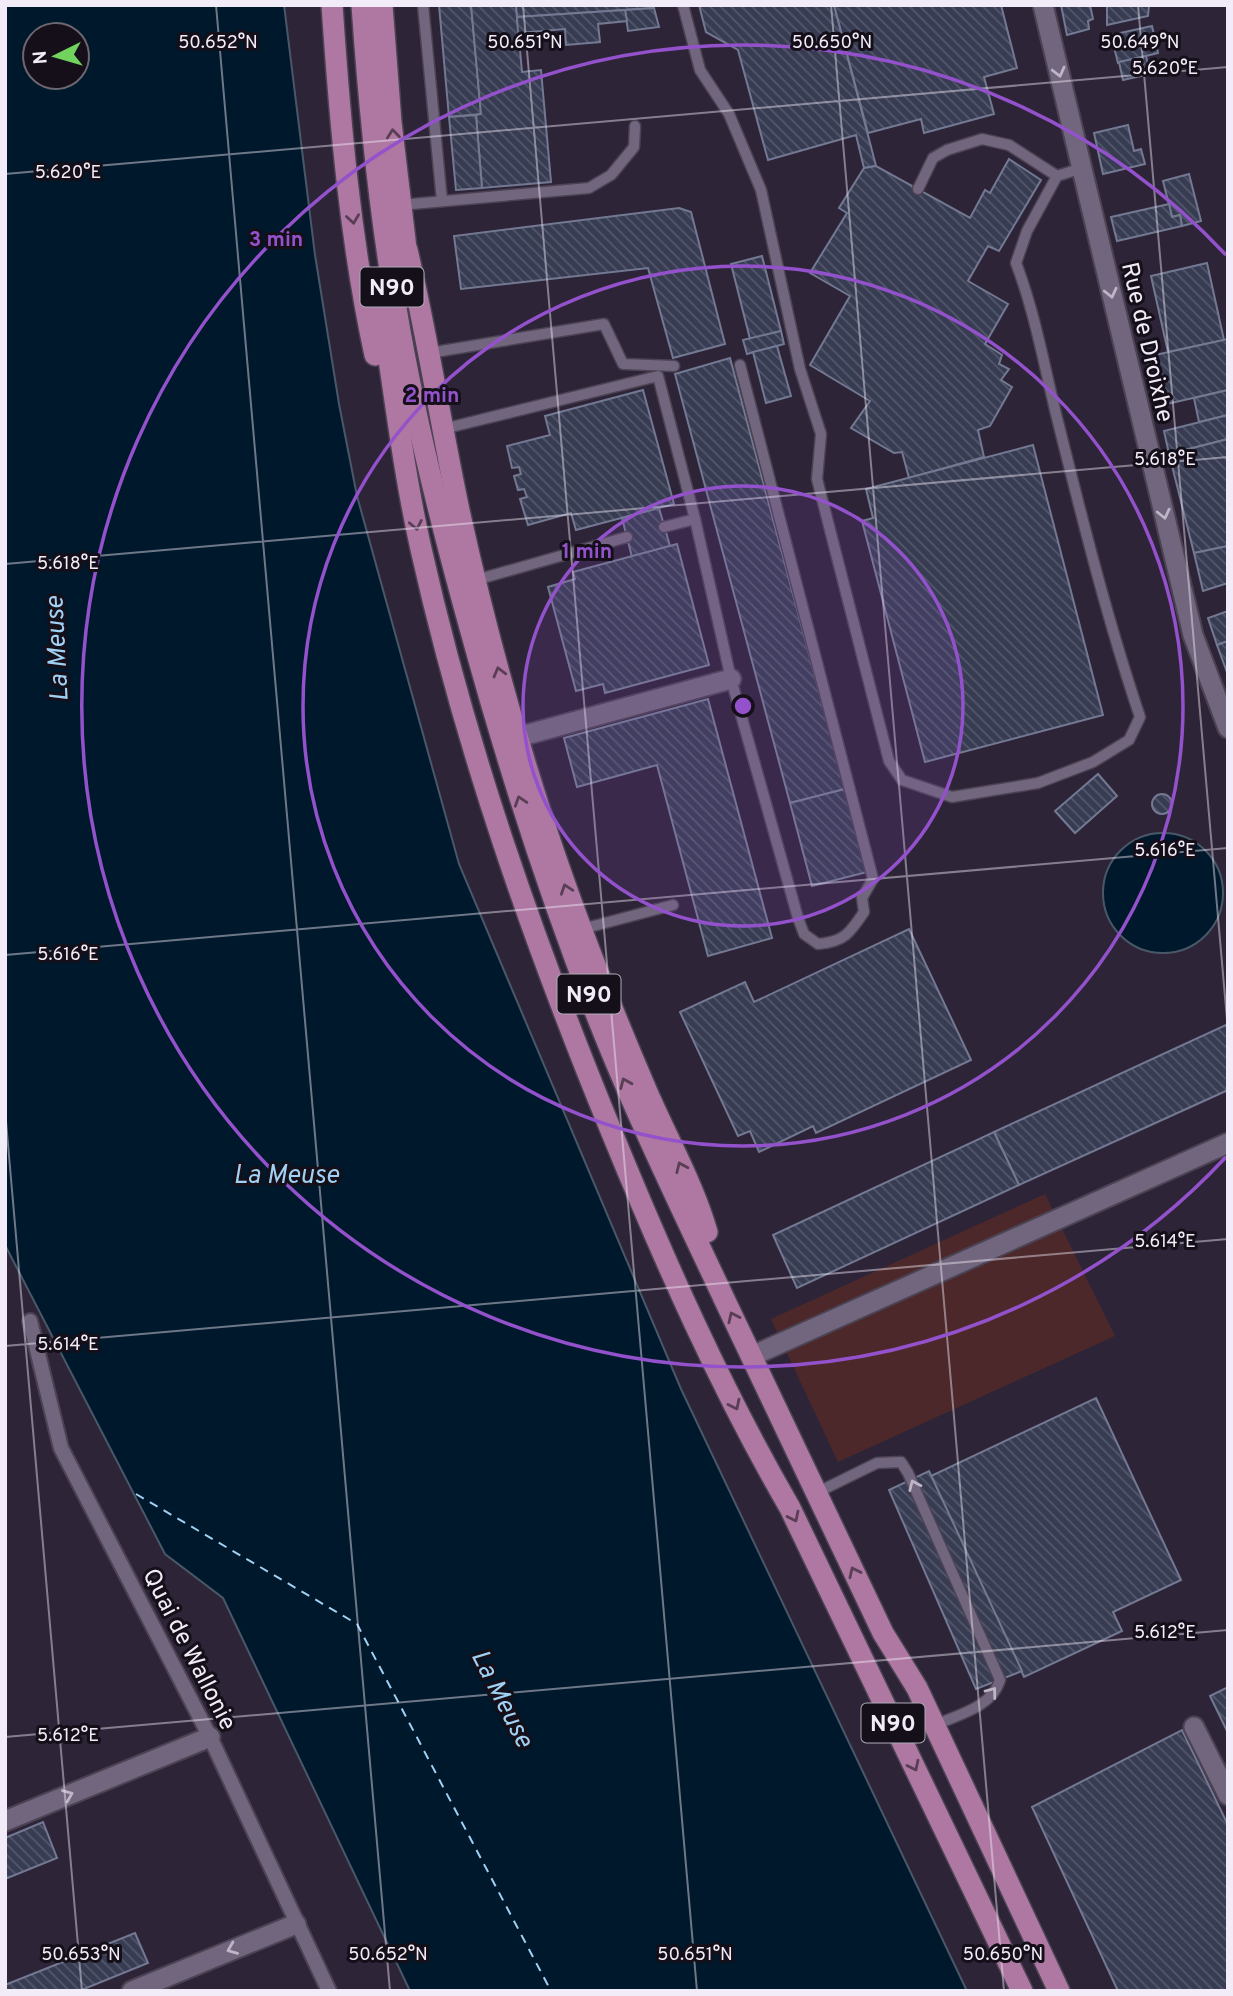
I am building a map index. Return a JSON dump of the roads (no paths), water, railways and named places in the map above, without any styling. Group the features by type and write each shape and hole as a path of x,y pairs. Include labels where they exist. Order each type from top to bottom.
{"main road":[{"path":"332,5 345,157 361,281 377,364 403,458"},
{"name":"N90","path":"348,5 363,177 403,458 437,617 487,793 551,978 634,1187 755,1446 790,1508 1022,1991"},
{"path":"380,6 407,250 411,317 448,516 452,564"},
{"name":"N90","path":"380,6 374,149 392,287 439,518 517,792 558,913 634,1104 883,1633 894,1667 1048,1991"},
{"path":"407,250 442,429 476,580 518,737 548,835 582,930 627,1046 707,1230 715,1278"},
{"path":"634,1187 666,1240 721,1352 731,1361 741,1361 751,1356"},
{"path":"883,1633 917,1688 1059,1991"}],"street":[{"name":"Rue de Droixhe","path":"1044,5 1193,635 1228,728"},
{"path":"518,737 731,679"},
{"path":"751,1356 1228,1143"},
{"name":"Quai de Wallonie","path":"30,1321 61,1448 209,1737 329,1991"},
{"path":"1194,1727 1228,1796"},
{"path":"5,1821 209,1737"},
{"path":"132,1991 296,1924"}],"lane":[{"path":"424,5 442,201"},
{"path":"683,5 701,70 729,114 761,190 800,369 821,434 817,479 889,761 902,780 953,797 1038,783 1093,762 1129,740 1140,717 1113,633 1044,366 1030,300 1016,263 1027,232 1057,176 1082,167"},
{"path":"401,205 589,188 611,175 634,147 635,125"},
{"path":"918,190 933,158 947,150 982,139 1009,145 1057,176"},
{"path":"429,354 604,324 623,364 674,366"},
{"path":"442,429 658,376 695,519 731,679 801,926 804,934 817,944 834,942 850,933 864,912 862,898 873,879 740,365"},
{"path":"664,527 695,519"},
{"path":"476,580 627,537"},
{"path":"582,930 673,905"},
{"path":"816,1493 877,1463 901,1462 908,1472 1000,1680 997,1689 981,1704 935,1725"}],"water":[{"name":"La Meuse","path":"5,5 284,5 315,255 357,496 459,864 681,1389 967,1991 410,1991 223,1598 165,1554 5,1245"},
{"path":"1163,833 1186,838 1205,851 1218,870 1223,893 1218,916 1205,935 1186,948 1163,953 1140,948 1121,935 1108,916 1103,893 1108,870 1121,851 1140,838"}]}
